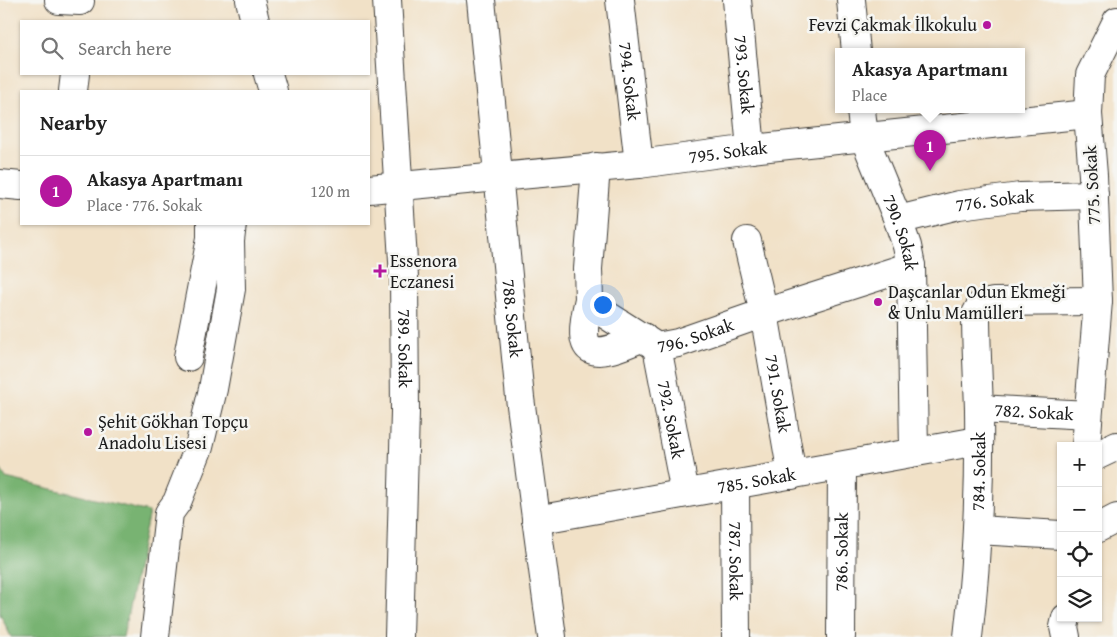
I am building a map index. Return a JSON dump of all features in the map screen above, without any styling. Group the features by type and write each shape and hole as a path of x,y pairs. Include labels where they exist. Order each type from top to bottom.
{"street":[{"path":"250,0 255,20"},
{"name":"789. Sokak","path":"387,0 404,277 405,412 399,637"},
{"name":"788. Sokak","path":"481,0 520,398 552,637"},
{"name":"794. Sokak","path":"620,0 639,164"},
{"name":"793. Sokak","path":"737,0 751,148"},
{"path":"850,0 856,48"},
{"name":"775. Sokak","path":"1086,442 1098,300 1101,181 1088,114 1090,75 1117,21"},
{"path":"73,90 75,75"},
{"path":"268,75 273,90"},
{"name":"790. Sokak","path":"861,113 864,137 898,220 907,246 911,266 914,452"},
{"name":"795. Sokak","path":"370,189 639,164 751,148 1088,114"},
{"path":"596,167 588,269 589,299 584,322 584,342 588,348 600,352 650,342"},
{"name":"776. Sokak","path":"898,220 960,204 1020,197 1101,181"},
{"path":"0,184 20,186"},
{"path":"188,357 211,238 211,225"},
{"path":"155,637 168,513 177,502 199,447 213,390 231,289 230,241 232,225"},
{"name":"791. Sokak","path":"747,241 764,313 792,475"},
{"name":"796. Sokak","path":"589,299 597,309 650,342 678,343 911,266"},
{"name":"784. Sokak","path":"968,637 975,575 977,530 979,410 976,314 981,305 993,302 1098,300"},
{"name":"792. Sokak","path":"650,342 685,493"},
{"name":"782. Sokak","path":"979,410 1088,414"},
{"name":"785. Sokak","path":"536,520 978,441"},
{"path":"1102,453 1117,446"},
{"name":"786. Sokak","path":"840,637 842,466"},
{"name":"787. Sokak","path":"735,485 736,637"},
{"path":"1102,526 1117,518"},
{"path":"977,530 1057,536"},
{"path":"1065,622 1066,637"}],"green space":[{"path":"0,468 6,478 149,512 123,637 11,637 0,614"}],"place":[{"name":"Fevzi Çakmak İlkokulu","path":"987,25"},
{"name":"Akasya Apartmanı","path":"930,171"},
{"name":"Essenora Eczanesi","path":"380,271"},
{"name":"Daşcanlar Odun Ekmeği & Unlu Mamülleri","path":"878,302"},
{"name":"Şehit Gökhan Topçu Anadolu Lisesi","path":"88,432"}]}
